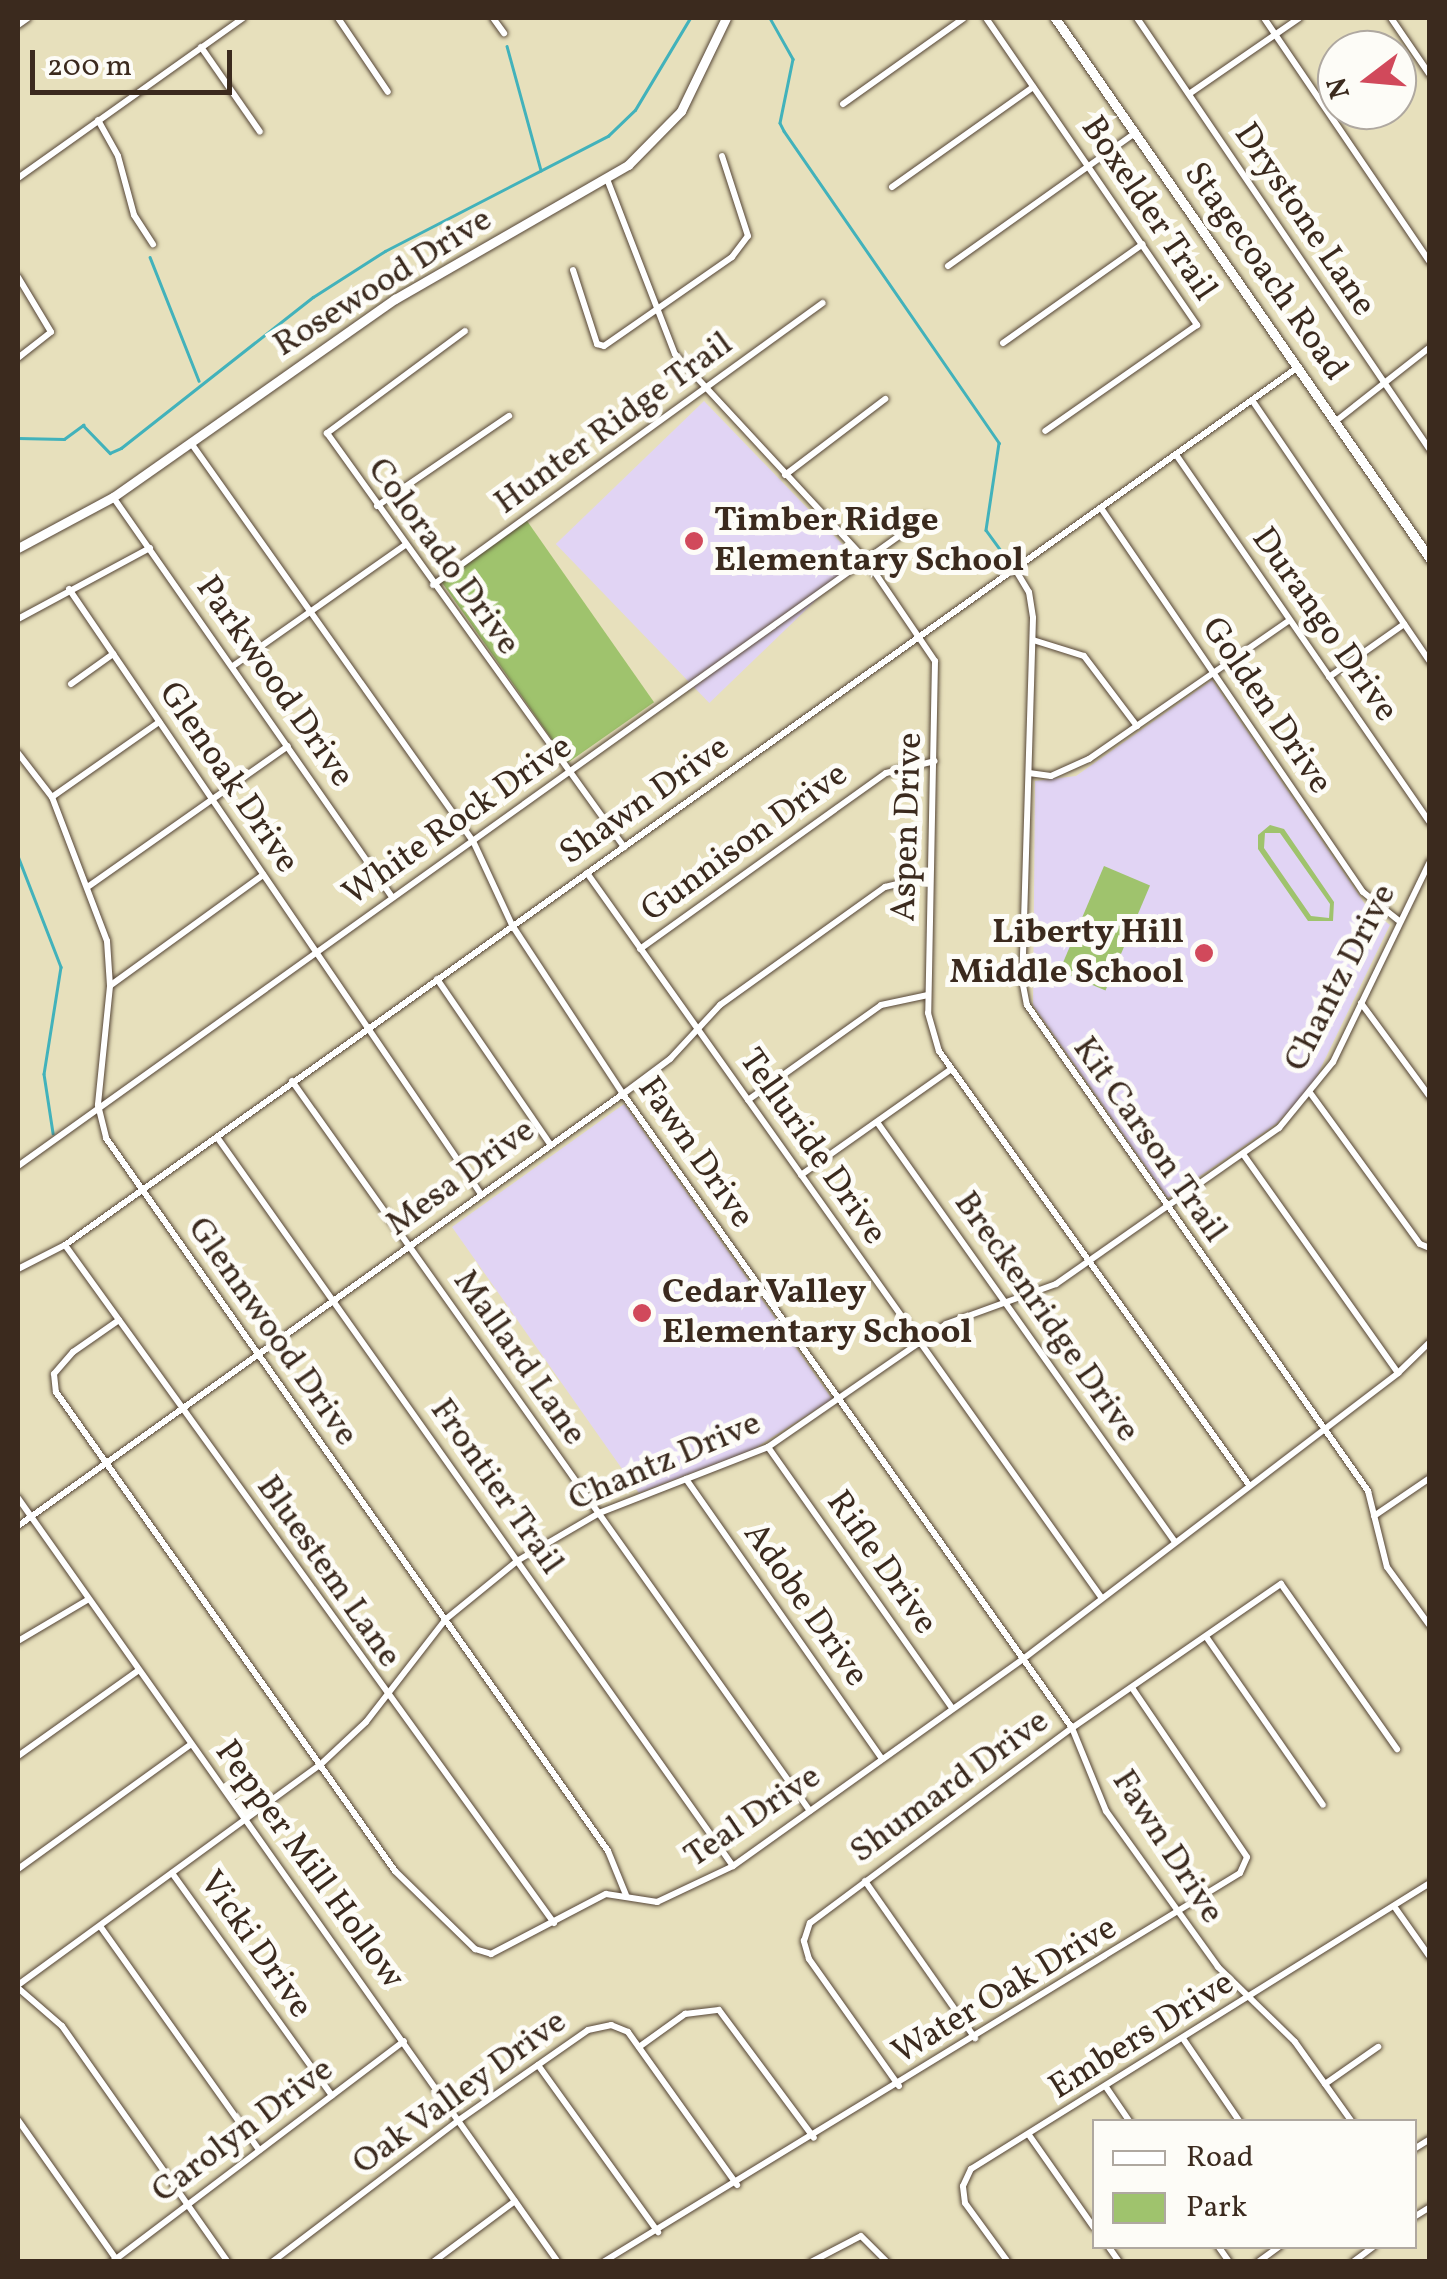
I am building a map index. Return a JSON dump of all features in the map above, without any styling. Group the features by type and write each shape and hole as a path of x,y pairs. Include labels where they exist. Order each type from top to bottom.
{"main road":[{"name":"Rosewood Drive","path":"18,548 113,497 395,299 607,179 648,148 681,111 726,18"},
{"name":"Stagecoach Road","path":"1055,18 1430,558"}],"street":[{"path":"18,25 28,18"},
{"path":"18,178 243,18"},
{"path":"338,18 388,92"},
{"path":"494,18 504,33"},
{"path":"843,104 964,18"},
{"name":"Boxelder Trail","path":"986,18 1195,316 1194,332 1046,432"},
{"name":"Drystone Lane","path":"1137,18 1430,450"},
{"path":"1264,18 1430,262"},
{"path":"1188,94 1299,18"},
{"path":"1391,18 1430,75"},
{"path":"201,47 260,132"},
{"path":"892,187 1033,87"},
{"path":"98,120 118,156 134,215 153,244"},
{"path":"948,266 1134,134"},
{"path":"572,270 597,344 604,346 745,245 748,236 722,156"},
{"name":"Aspen Drive","path":"607,179 653,310 675,354 867,561 920,635 937,673 930,876 930,1030 952,1069 1249,1485"},
{"path":"1002,342 1142,244"},
{"path":"18,276 51,332 18,358"},
{"name":"Hunter Ridge Trail","path":"432,585 824,303"},
{"name":"Colorado Drive","path":"465,331 327,433 432,585 624,847"},
{"path":"1336,422 1386,386 1430,347"},
{"name":"Shawn Drive","path":"18,1270 65,1245 920,635 1103,511 1298,367"},
{"path":"785,475 885,399"},
{"path":"1252,400 1430,662"},
{"path":"377,506 509,416"},
{"name":"Fawn Drive","path":"190,442 473,841 512,925 623,1094 1072,1728 1106,1812 1204,1950 1252,1998 1350,2119"},
{"name":"Durango Drive","path":"1176,456 1430,823"},
{"name":"Parkwood Drive","path":"113,497 392,897"},
{"name":"Golden Drive","path":"1103,511 1363,892 1398,920"},
{"name":"White Rock Drive","path":"18,1166 98,1105 927,516"},
{"path":"232,666 405,545"},
{"path":"18,619 150,548"},
{"name":"Kit Carson Trail","path":"1015,568 1032,604 1033,640 1022,980 1027,1005 1165,1208 1368,1491 1388,1567 1430,1626"},
{"name":"Glenoak Drive","path":"69,589 481,1194"},
{"path":"1028,773 1066,772 1290,620"},
{"path":"1330,677 1404,624"},
{"path":"1033,640 1084,656 1136,726"},
{"path":"71,684 113,654"},
{"path":"52,797 160,722"},
{"path":"89,886 288,746"},
{"name":"Glennwood Drive","path":"18,753 52,797 107,941 110,986 98,1105 106,1138 608,1851 626,1895"},
{"name":"Gunnison Drive","path":"640,949 886,773 935,762"},
{"name":"Chantz Drive","path":"18,1986 320,1765 385,1698 446,1619 518,1562 598,1513 768,1447 918,1340 1056,1284 1243,1154 1311,1094 1361,1003 1430,861"},
{"name":"Telluride Drive","path":"587,874 1101,1597"},
{"path":"110,986 263,875"},
{"name":"Mesa Drive","path":"18,1526 623,1094 698,1030 720,1005 885,887 930,876"},
{"path":"436,979 550,1144"},
{"path":"748,1100 882,1005 928,995"},
{"path":"1361,1003 1430,1097"},
{"path":"801,1176 952,1069"},
{"name":"Mallard Lane","path":"292,1082 810,1811"},
{"path":"1311,1094 1420,1244 1430,1248"},
{"name":"Breckenridge Drive","path":"877,1122 1175,1542"},
{"name":"Frontier Trail","path":"217,1137 733,1866"},
{"path":"1243,1154 1398,1374"},
{"name":"Bluestem Lane","path":"65,1245 385,1698 554,1923"},
{"name":"Teal Drive","path":"120,1320 54,1374 56,1392 395,1871 475,1949 499,1952 594,1899 626,1895 657,1902 733,1866 1023,1658 1398,1374 1430,1342"},
{"name":"Rifle Drive","path":"768,1447 952,1708"},
{"path":"1374,1516 1430,1478"},
{"name":"Adobe Drive","path":"686,1479 882,1759"},
{"name":"Pepper Mill Hollow","path":"18,1498 558,2262"},
{"name":"Shumard Drive","path":"899,2086 805,1951 810,1924 1072,1728 1282,1584 1397,1749"},
{"path":"18,1641 89,1600"},
{"path":"1206,1638 1323,1806"},
{"path":"18,1756 138,1670"},
{"name":"Water Oak Drive","path":"603,2262 737,2185 1180,1915 1240,1874 1246,1857 1132,1688"},
{"path":"18,1870 192,1744"},
{"name":"Vicki Drive","path":"172,1872 332,2096"},
{"path":"865,1881 975,2038"},
{"name":"Embers Drive","path":"1008,2262 966,2202 963,2186 971,2169 1396,1909 1430,1884"},
{"path":"1396,1909 1430,1957"},
{"path":"100,1926 259,2150"},
{"path":"18,1986 62,2026 228,2262"},
{"path":"737,2185 639,2047 686,2014 719,2010 814,2138"},
{"name":"Oak Valley Drive","path":"272,2262 459,2120 588,2030 610,2025 639,2047"},
{"path":"1184,2040 1238,2119"},
{"name":"Carolyn Drive","path":"114,2260 404,2041"},
{"path":"1325,2084 1378,2047"},
{"path":"538,2065 658,2232"},
{"path":"1106,2088 1128,2119"},
{"path":"18,2120 114,2260"},
{"path":"1029,2135 1092,2225"},
{"path":"433,2262 515,2201"},
{"path":"811,2262 861,2236 887,2262"}],"shaded area":[{"name":"Timber Ridge Elementary School","path":"704,401 858,560 709,703 556,544"},
{"name":"Liberty Hill Middle School","path":"1212,680 1367,907 1390,925 1312,1086 1276,1124 1168,1198 1033,1005 1035,781 1076,776"},
{"name":"Cedar Valley Elementary School","path":"624,1104 832,1399 754,1449 639,1493 452,1227"}],"green space":[{"path":"525,518 654,702 568,763 439,578"},
{"path":"1270,825 1284,829 1334,902 1333,921 1308,921 1258,849 1258,835","holes":["1265,833 1280,833 1330,904 1329,918 1311,916 1264,848"]},
{"path":"1104,866 1150,886 1105,990 1059,971"}],"waterway":[{"path":"18,438 64,439 83,425 110,453 121,448 313,297 385,251 608,136 635,110 690,18"},
{"path":"770,18 793,59 780,123 784,131 999,443 986,530 1008,560"},
{"path":"507,46 541,170"},
{"path":"150,257 199,381"},
{"path":"18,856 61,967 44,1074 53,1133"}],"place":[{"name":"Timber Ridge Elementary School","path":"694,541"},
{"name":"Liberty Hill Middle School","path":"1204,953"},
{"name":"Cedar Valley Elementary School","path":"642,1313"}]}
